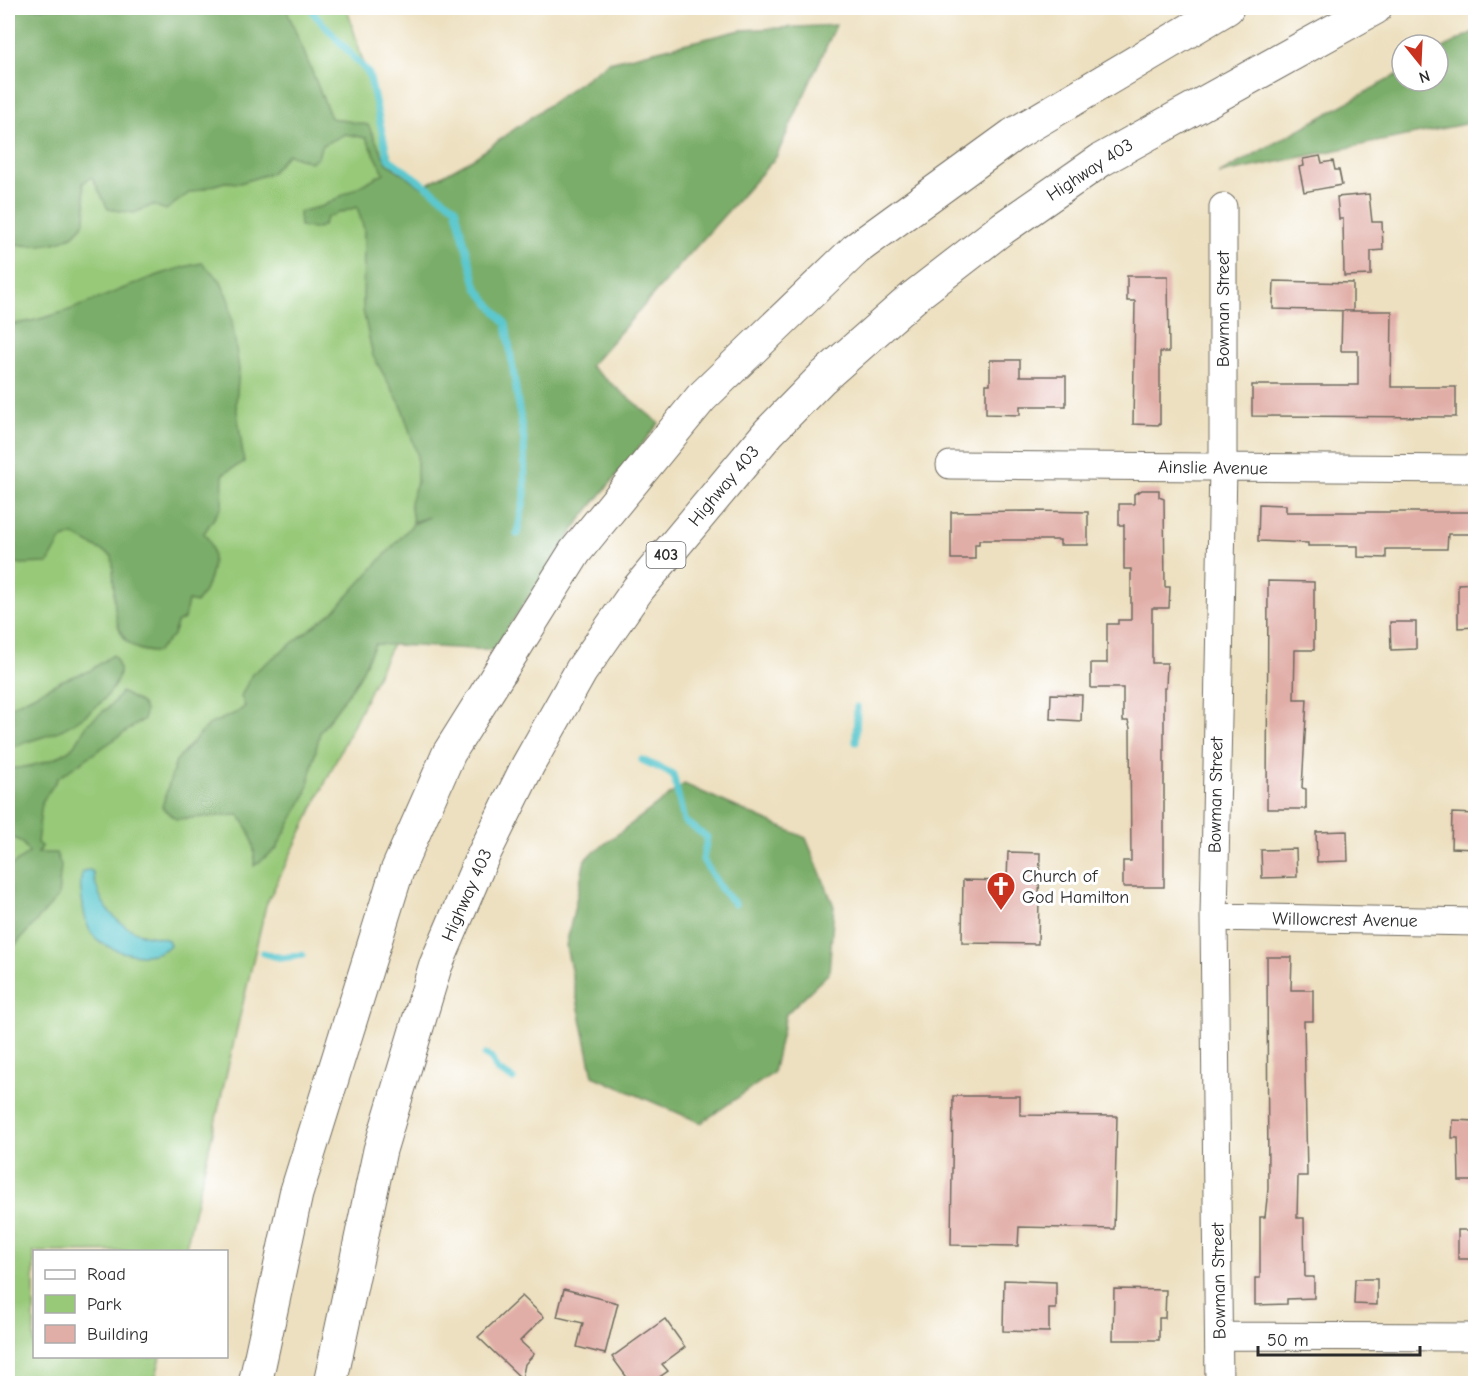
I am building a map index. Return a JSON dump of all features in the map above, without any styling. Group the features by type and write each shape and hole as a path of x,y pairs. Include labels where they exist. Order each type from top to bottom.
{"highway":[{"path":"255,1383 296,1194 397,871 449,753 575,552 701,398 856,249 1013,135 1227,8"},
{"name":"Highway 403","path":"330,1383 380,1150 435,967 480,862 528,765 581,671 638,589 769,432 822,378 915,296 1003,228 1101,160 1375,8"}],"street":[{"name":"Bowman Street","path":"1220,1383 1214,917 1223,468 1223,207"},
{"name":"Ainslie Avenue","path":"950,465 1476,469"},
{"name":"Willowcrest Avenue","path":"1214,917 1476,922"},
{"path":"1220,1336 1476,1337"}],"green space":[{"path":"8,8 347,8 481,461 266,905 185,1250 33,1250 33,1358 161,1358 154,1383 8,1383"},
{"path":"8,8 286,8 331,118 368,125 387,163 422,187 474,158 609,62 741,30 836,25 776,157 590,366 659,423 581,519 493,650 375,644 359,678 320,732 306,794 276,849 254,866 252,839 239,815 176,819 162,807 176,761 208,725 238,712 245,706 241,696 252,674 335,610 413,524 429,517 413,522 410,502 417,482 417,454 401,405 373,356 363,310 364,229 357,207 327,217 323,226 314,229 300,226 299,212 323,206 384,173 366,138 345,134 321,146 318,158 310,162 288,154 271,173 240,183 225,182 189,193 166,210 153,205 134,213 108,209 92,177 83,183 85,216 82,226 76,233 48,244 26,245 8,242"},
{"path":"1475,31 1475,122 1219,174 1390,79 1390,93 1450,93 1450,45"},
{"path":"202,263 220,280 229,301 239,369 236,404 244,462 223,474 222,506 204,533 209,541 213,559 206,587 196,603 188,601 184,619 177,623 173,635 157,652 140,650 128,643 116,618 112,556 73,535 61,540 48,563 19,564 8,558 8,325 58,314 153,277"},
{"path":"113,655 119,666 118,677 113,688 93,709 61,730 8,749 8,708 63,680 89,671"},
{"path":"121,692 141,703 145,710 144,719 58,778 42,802 37,843 42,847 38,853 56,853 61,865 58,897 8,953 8,868 29,853 22,842 8,835 8,769 35,765 62,755 76,743 88,723 112,704"},
{"path":"684,784 806,838 834,906 829,973 786,1014 773,1073 701,1123 593,1076 566,946 585,859"}],"water":[{"path":"83,871 93,872 103,903 116,919 133,931 168,940 170,945 162,951 141,955 119,951 99,941 88,926 82,899"}],"building":[{"path":"1320,156 1322,163 1333,161 1335,170 1339,170 1342,185 1304,192 1299,167 1304,166 1303,159"},
{"path":"1369,194 1372,222 1382,222 1383,250 1371,251 1371,275 1344,276 1343,219 1339,219 1337,197"},
{"path":"1127,276 1168,276 1169,352 1160,352 1160,425 1133,424 1135,301 1127,301"},
{"path":"1274,281 1353,283 1353,311 1273,309"},
{"path":"1342,311 1392,311 1391,387 1456,387 1456,417 1252,416 1252,385 1358,385 1358,351 1341,351"},
{"path":"990,360 1020,360 1020,376 1066,376 1066,406 1020,406 1020,415 986,414 986,384 990,384"},
{"path":"1142,490 1159,490 1159,497 1164,499 1165,587 1170,587 1169,608 1152,608 1152,663 1167,663 1166,688 1164,688 1164,887 1123,887 1123,861 1131,861 1130,728 1128,721 1123,721 1123,688 1091,688 1091,663 1107,663 1107,624 1118,624 1118,620 1131,620 1131,569 1124,569 1124,525 1119,525 1119,504 1134,504 1134,494"},
{"path":"1259,504 1286,505 1286,512 1476,512 1476,534 1448,534 1447,549 1386,549 1386,558 1358,557 1358,546 1308,546 1308,543 1258,541"},
{"path":"951,512 1088,512 1088,545 1060,545 1060,540 979,540 979,544 975,544 975,559 951,559"},
{"path":"1268,581 1314,582 1314,650 1295,650 1294,699 1307,699 1302,788 1306,789 1306,809 1267,809"},
{"path":"1476,583 1476,627 1458,628 1458,584"},
{"path":"1390,622 1416,622 1416,649 1391,650"},
{"path":"1051,694 1082,695 1081,721 1050,719"},
{"path":"1452,813 1476,814 1476,849 1451,848"},
{"path":"1347,831 1348,861 1317,862 1316,832"},
{"path":"1296,849 1297,877 1262,878 1261,850"},
{"name":"Church of God Hamilton","path":"1008,852 1040,853 1038,944 962,943 963,880 1007,881"},
{"path":"1267,957 1292,957 1291,990 1313,990 1313,1021 1304,1021 1307,1176 1298,1176 1297,1218 1304,1218 1305,1277 1314,1277 1314,1298 1287,1299 1287,1304 1255,1305 1255,1278 1260,1278 1260,1217 1265,1217 1268,1189"},
{"path":"953,1096 1020,1096 1020,1115 1117,1116 1114,1229 1019,1227 1018,1246 951,1245"},
{"path":"1453,1120 1476,1121 1476,1181 1459,1181 1458,1138 1452,1138"},
{"path":"1458,1230 1476,1230 1476,1259 1458,1259"},
{"path":"1355,1279 1377,1279 1377,1305 1354,1304"},
{"path":"1004,1280 1056,1282 1056,1309 1049,1309 1049,1332 1003,1331"},
{"path":"564,1289 618,1303 605,1354 577,1347 583,1323 557,1317"},
{"path":"1114,1289 1166,1290 1165,1318 1159,1318 1159,1340 1113,1340"},
{"path":"522,1296 544,1317 520,1341 534,1354 525,1364 522,1379 478,1337"},
{"path":"665,1319 685,1347 662,1364 668,1371 651,1383 631,1383 612,1357"}],"waterway":[{"path":"313,8 314,14 369,74 388,158 455,207 477,288 506,324 524,441 525,495 517,534"},
{"path":"856,742 857,707"},
{"path":"642,760 673,774 684,821 707,837 703,860 721,889 735,904"},
{"path":"263,953 282,958 302,955"},
{"path":"485,1055 491,1058 497,1070 513,1079"}],"place":[{"name":"Church of God Hamilton","path":"1001,912"}]}
